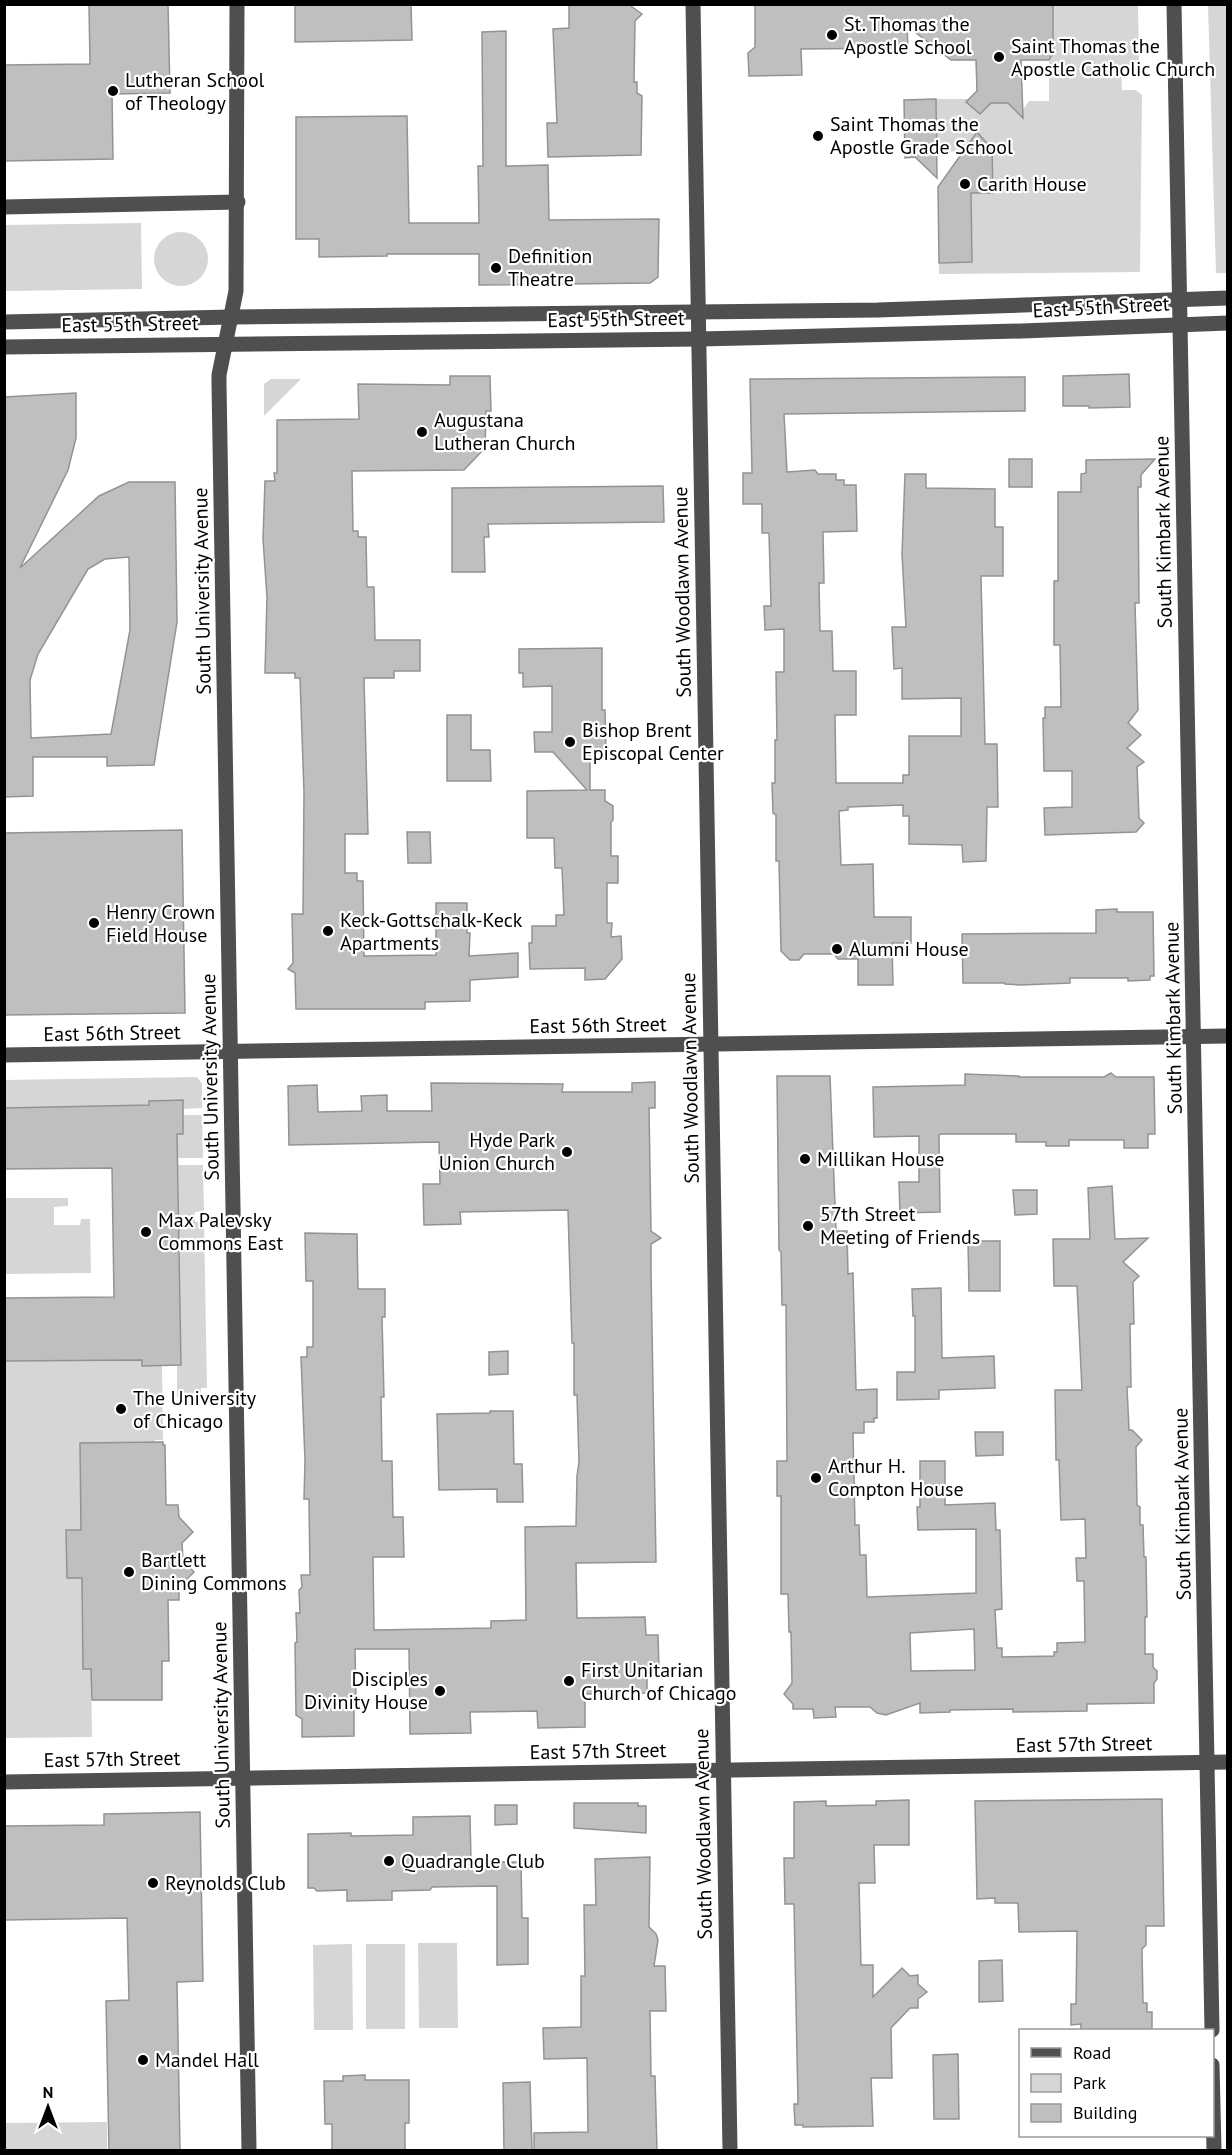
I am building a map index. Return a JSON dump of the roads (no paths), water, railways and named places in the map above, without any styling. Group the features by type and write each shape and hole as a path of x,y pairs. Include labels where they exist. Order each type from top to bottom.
{"street":[{"name":"South University Avenue","path":"237,4 236,291 219,384 249,2151"},
{"name":"South Woodlawn Avenue","path":"693,4 730,2151"},
{"name":"South Kimbark Avenue","path":"1174,4 1212,2029"},
{"path":"4,207 238,202"},
{"name":"East 55th Street","path":"4,322 232,317 878,310 1227,298"},
{"name":"East 55th Street","path":"4,347 699,339 1227,323"},
{"name":"East 56th Street","path":"4,1055 1227,1036"},
{"name":"East 57th Street","path":"4,1782 1227,1762"}],"place":[{"name":"St. Thomas the Apostle School","path":"832,35"},
{"name":"Saint Thomas the Apostle Catholic Church","path":"999,57"},
{"name":"Lutheran School of Theology","path":"113,91"},
{"name":"Saint Thomas the Apostle Grade School","path":"818,136"},
{"name":"Carith House","path":"965,184"},
{"name":"Definition Theatre","path":"496,268"},
{"name":"Augustana Lutheran Church","path":"422,432"},
{"name":"Bishop Brent Episcopal Center","path":"570,742"},
{"name":"Henry Crown Field House","path":"94,923"},
{"name":"Keck-Gottschalk-Keck Apartments","path":"328,931"},
{"name":"Alumni House","path":"837,949"},
{"name":"Hyde Park Union Church","path":"567,1152"},
{"name":"Millikan House","path":"805,1159"},
{"name":"57th Street Meeting of Friends","path":"808,1226"},
{"name":"Max Palevsky Commons East","path":"146,1232"},
{"name":"The University of Chicago","path":"121,1409"},
{"name":"Arthur H. Compton House","path":"816,1478"},
{"name":"Bartlett Dining Commons","path":"129,1572"},
{"name":"First Unitarian Church of Chicago","path":"569,1681"},
{"name":"Disciples Divinity House","path":"440,1691"},
{"name":"Quadrangle Club","path":"389,1861"},
{"name":"Reynolds Club","path":"153,1883"},
{"name":"Mandel Hall","path":"143,2060"}]}
